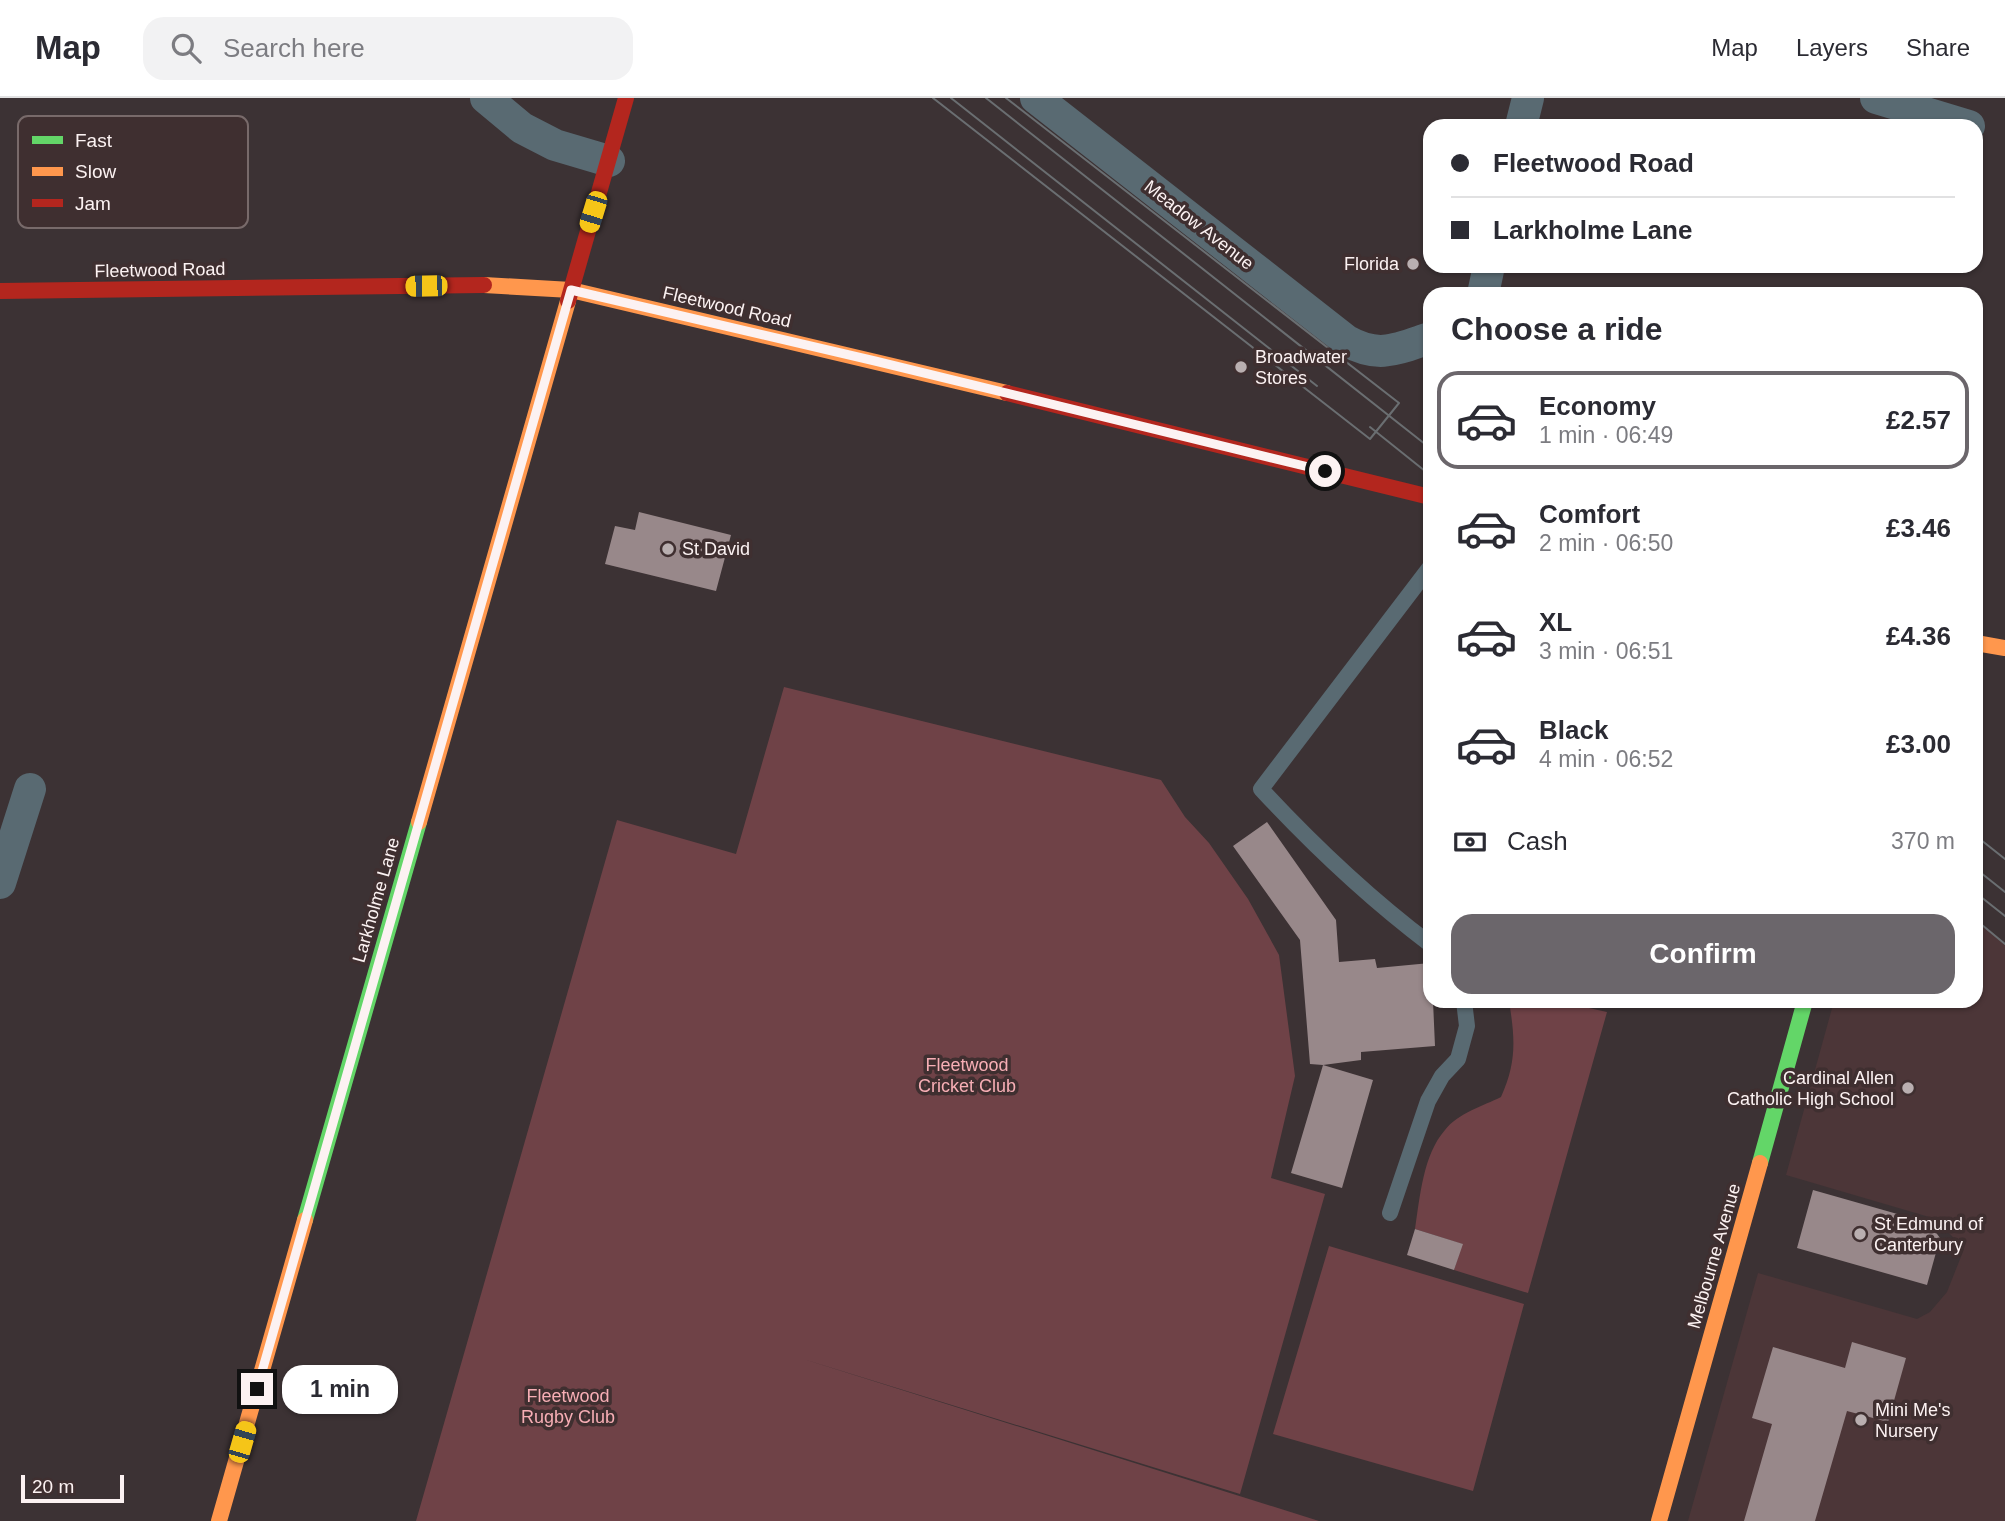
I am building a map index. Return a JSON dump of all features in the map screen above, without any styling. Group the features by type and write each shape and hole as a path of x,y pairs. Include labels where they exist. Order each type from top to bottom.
{"street":[{"path":"486,98 522,128 555,145 608,161"},
{"name":"Larkholme Lane","path":"219,1521 626,98"},
{"name":"Meadow Avenue","path":"1036,98 1347,341 1364,350 1380,352 1423,340"},
{"path":"1523,119 1528,98"},
{"path":"1876,98 1947,119"},
{"name":"Fleetwood Road","path":"0,291 480,285 571,290 915,370 1423,495"},
{"path":"1983,644 2005,648"},
{"path":"0,883 30,789"},
{"name":"Melbourne Avenue","path":"1659,1521 1803,1008"}],"lane":[{"path":"1423,576 1261,789 1315,846 1423,939"},
{"path":"1390,1213 1428,1101 1442,1076 1458,1059 1466,1026 1465,1008"}],"shaded area":[{"name":"Mini Me's Nursery","path":"1983,926 2005,944 2005,1521 1688,1521 1758,1273 1917,1319 1930,1312 1947,1292 1964,1249 1936,1219 1786,1175 1832,1008 1983,1008"}],"green space":[{"name":"Fleetwood Cricket Club","path":"784,687 1161,780 1185,817 1209,843 1248,899 1279,955 1295,1076 1271,1178 1325,1194 1240,1494 800,1358 1319,1521 416,1521 617,820 736,854"},
{"path":"1510,1008 1589,1008 1607,1012 1528,1293 1454,1270 1462,1244 1415,1229 1427,1164 1438,1140 1457,1119 1501,1097 1512,1061 1513,1027"},
{"path":"1329,1246 1524,1304 1473,1491 1273,1434"}],"building":[{"name":"St David","path":"639,512 731,535 716,591 605,564 615,526 635,530"},
{"path":"1267,822 1336,920 1339,962 1375,959 1377,968 1423,964 1423,1008 1433,1008 1435,1046 1361,1052 1361,1060 1310,1064 1300,940 1233,846"},
{"path":"1323,1065 1373,1080 1342,1188 1291,1173"},
{"path":"1813,1190 1929,1223 1940,1238 1927,1285 1797,1248"},
{"path":"1415,1229 1463,1244 1454,1270 1407,1255"},
{"path":"1852,1342 1906,1358 1888,1422 1847,1411 1815,1521 1744,1521 1772,1424 1752,1418 1773,1347 1845,1368"}],"tram line":[{"path":"933,98 1370,439 1399,403 1006,98"},
{"path":"951,98 1317,386"},
{"path":"986,98 1423,442"},
{"path":"1370,427 1423,469"},
{"path":"1983,842 2005,859"},
{"path":"1983,875 2005,892"},
{"path":"1983,899 2005,916"},
{"path":"1983,926 2005,944"}],"traffic: fast":[{"path":"305,1220 419,822"},
{"path":"1760,1163 1803,1008"}],"traffic: slow":[{"path":"484,285 571,290 1007,393"},
{"path":"419,822 568,301"},
{"path":"1983,644 2005,648"},
{"path":"1659,1521 1760,1163"},
{"path":"219,1521 305,1220"}],"traffic: jam":[{"path":"568,301 626,98"},
{"path":"0,291 484,285"},
{"path":"1007,393 1423,495"}],"place":[{"name":"Florida","path":"1413,264"},
{"name":"Broadwater Stores","path":"1241,367"},
{"name":"St David","path":"668,549"},
{"name":"Cardinal Allen Catholic High School","path":"1908,1088"},
{"name":"St Edmund of Canterbury","path":"1860,1234"},
{"name":"Mini Me's Nursery","path":"1861,1420"}],"route":[{"path":"257,1389 571,290 1325,471"}],"park label":[{"name":"Fleetwood Rugby Club","path":"568,1406"}]}
